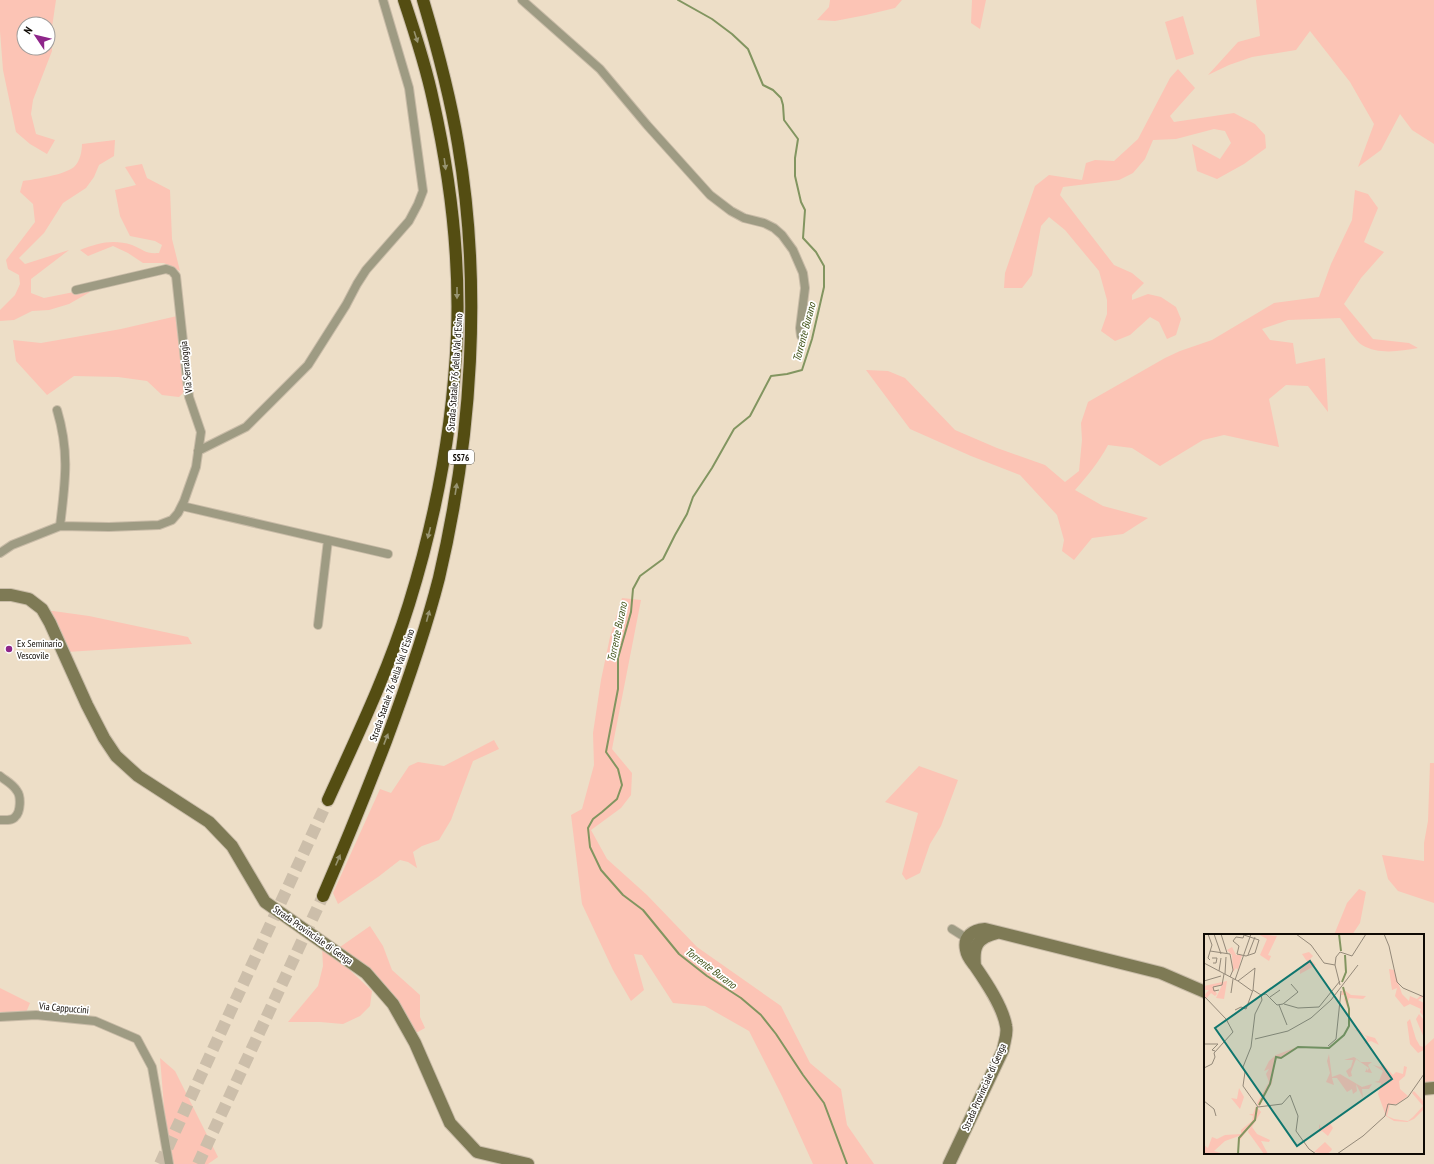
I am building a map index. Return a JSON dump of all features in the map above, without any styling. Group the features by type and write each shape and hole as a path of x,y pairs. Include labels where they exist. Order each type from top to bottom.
{"highway":[{"name":"Strada Statale 76 della Val d'Esino","path":"328,800 375,696 409,604 429,533 440,483 451,408 457,335 457,287 452,215 442,145 433,98 421,51 404,0"},
{"name":"Strada Statale 76 della Val d'Esino","path":"323,896 355,821 397,711 424,633 439,577 456,492 467,406 472,319 471,260 462,172 458,142 439,53 423,0"}],"main road":[{"name":"Strada Provinciale di Genga","path":"0,595 12,595 28,599 42,609 50,623 87,705 104,738 116,756 138,776 209,822 232,846 265,902 366,973 393,1004 415,1044 450,1123 457,1131 477,1152 528,1164"},
{"path":"972,941 971,933 977,930 985,929 1161,973 1204,992"},
{"name":"Strada Provinciale di Genga","path":"949,1164 1003,1050 1006,1034 1006,1026 999,1005 968,957 965,945 972,941"},
{"path":"1424,1089 1434,1088"}],"street":[{"path":"198,451 246,427 308,365 346,306 366,270 409,221 418,204 423,191 409,88 384,0"},
{"path":"522,0 600,69 647,125 710,195 731,211 744,218 764,223 774,228 782,235 793,250 803,273 805,288 800,328 801,336"},
{"name":"Via Serraloggia","path":"0,553 12,545 60,526 109,527 159,525 172,520 182,506 196,467 201,432 189,396 176,276 172,270 166,269 76,290"},
{"path":"57,410 62,427 65,448 66,477 60,526"},
{"path":"182,506 388,554"},
{"path":"318,625 328,540"},
{"path":"0,776 18,791 20,799 18,813 15,818 10,820 0,820"},
{"path":"952,929 972,941"},
{"name":"Via Cappuccini","path":"0,1017 36,1015 96,1021 137,1039 152,1067 169,1164"}],"shaded area":[{"path":"0,0 56,0 54,16 16,16 16,56 50,56 33,100 31,114 36,134 55,140 47,154 30,144 16,132 3,70 0,31"},
{"path":"830,0 902,0 895,8 866,15 835,21 817,20 829,7"},
{"path":"972,0 986,0 980,29 971,23"},
{"path":"1256,0 1434,0 1434,144 1412,130 1400,114 1381,150 1358,167 1374,124 1350,82 1310,31 1296,50 1252,57 1229,65 1208,75 1238,42 1260,36"},
{"path":"1183,16 1194,54 1176,60 1165,22"},
{"path":"1178,69 1195,88 1170,116 1174,122 1234,113 1255,124 1265,135 1266,148 1244,164 1217,179 1197,171 1192,144 1220,159 1231,143 1225,131 1214,129 1176,139 1153,140 1145,159 1133,173 1119,180 1063,187 1060,195 1114,265 1132,273 1144,283 1132,295 1132,300 1148,294 1161,297 1176,307 1181,319 1176,335 1167,339 1159,322 1150,317 1130,335 1115,341 1101,331 1107,314 1107,300 1099,271 1065,230 1049,217 1041,226 1032,275 1022,288 1004,288 1005,273 1035,186 1049,175 1082,180 1086,163 1095,160 1114,161 1138,139 1170,78"},
{"path":"115,140 114,156 99,165 94,177 86,188 63,203 44,233 19,258 25,264 69,250 31,279 31,293 44,298 79,291 90,292 69,304 49,310 32,311 14,320 0,321 0,310 15,295 20,284 19,275 8,269 6,260 35,222 33,204 20,192 23,181 57,174 74,167 79,159 82,144"},
{"path":"142,164 147,178 170,190 172,239 180,271 164,263 143,263 128,253 113,246 88,256 80,250 93,245 118,242 132,245 147,252 159,253 162,245 155,241 130,236 120,216 115,190 136,185 125,167"},
{"path":"1355,190 1368,194 1378,208 1364,242 1384,252 1361,278 1344,304 1373,339 1409,343 1418,348 1382,351 1369,348 1356,340 1340,318 1288,320 1262,329 1270,340 1293,343 1296,364 1325,358 1328,412 1308,386 1286,385 1269,399 1279,447 1224,435 1203,440 1160,466 1132,448 1108,445 1089,474 1075,490 1103,506 1148,518 1123,534 1092,538 1074,560 1062,551 1064,540 1057,515 1020,475 971,456 910,429 866,370 888,371 905,378 955,430 997,448 1045,465 1065,482 1079,471 1082,440 1081,423 1088,402 1165,358 1212,340 1274,303 1319,297 1331,264 1352,220"},
{"path":"177,316 184,392 179,397 162,395 147,381 118,377 74,376 47,395 16,361 13,340 41,343 121,329"},
{"path":"622,598 641,600 612,749 632,773 631,795 621,808 591,830 607,859 647,895 697,947 781,1006 810,1063 841,1089 847,1125 874,1164 813,1164 782,1096 749,1031 705,1006 673,1003 642,955 634,954 644,990 631,1001 613,970 582,904 571,815 582,809 594,765 593,733 601,680 610,637"},
{"path":"53,611 89,616 188,637 192,644 67,652 46,612"},
{"path":"494,740 499,749 473,761 451,820 439,840 422,846 413,852 417,868 408,862 400,860 338,904 333,893 380,789 391,793 409,766 418,762 444,766"},
{"path":"1430,763 1434,763 1434,903 1398,891 1388,879 1382,855 1424,861 1424,843 1428,821"},
{"path":"919,766 958,780 941,826 930,844 920,873 906,880 902,874 918,813 885,802"},
{"path":"1359,889 1366,892 1360,923 1353,934 1334,934 1347,903"},
{"path":"370,926 383,946 392,970 420,995 420,1017 425,1028 416,1033 409,1020 367,969 340,947"},
{"path":"322,947 337,958 372,991 370,1006 360,1016 343,1024 288,1022 318,986 323,966"},
{"path":"0,988 30,1003 25,1015 0,1015"},
{"path":"1434,1038 1434,1082 1424,1082 1424,1047"},
{"path":"160,1058 175,1071 218,1157 208,1164 167,1164 171,1148 165,1119"}],"waterway":[{"name":"Torrente Burano","path":"678,0 712,19 732,34 748,49 763,85 773,90 781,98 784,120 798,139 795,158 795,176 801,202 805,210 803,238 816,252 824,266 824,287 812,339 802,370 771,376 750,416 734,429 712,468 693,497 687,514 663,559 640,576 633,589 631,612 618,658 618,689 606,752 618,769 622,785 617,799 593,819 588,828 590,847 601,870 623,895 643,910 679,954 707,976 741,998 761,1015 824,1103 847,1164"}],"tunnel":[{"path":"160,1164 328,800"},
{"path":"198,1164 323,896"}],"place":[{"name":"Ex Seminario Vescovile","path":"9,649"}]}
